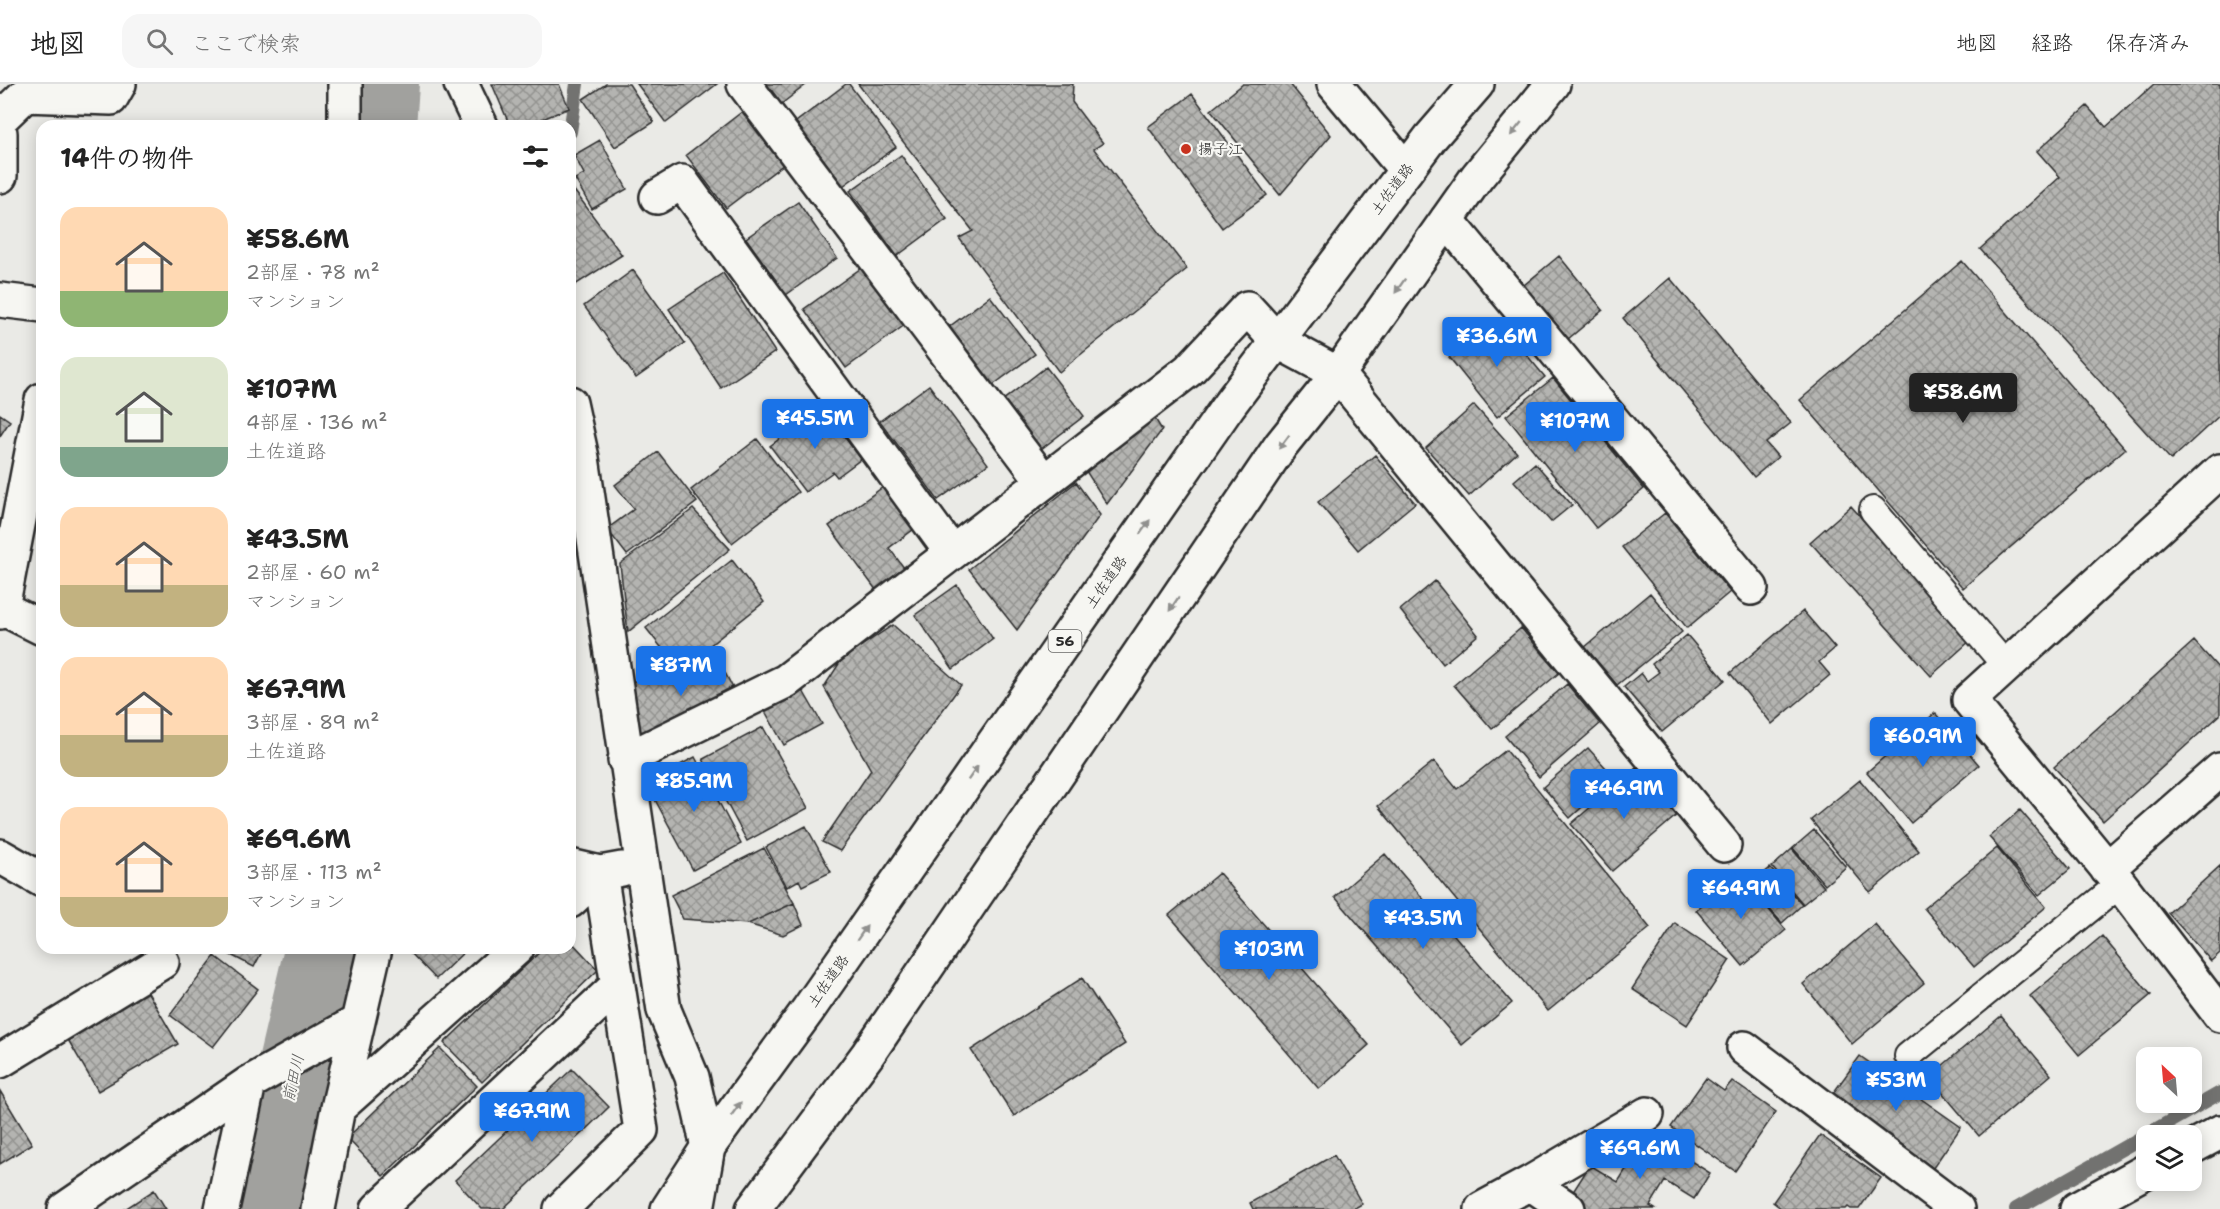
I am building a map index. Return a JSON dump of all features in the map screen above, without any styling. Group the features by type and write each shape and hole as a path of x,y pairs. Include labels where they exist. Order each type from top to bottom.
{"main road":[{"path":"0,176 0,121 26,95 111,98 119,84"},
{"path":"345,84 345,120"},
{"path":"462,84 478,120"},
{"path":"744,84 1044,482"},
{"path":"1334,84 1406,170"},
{"name":"土佐道路","path":"668,1209 708,1147 808,1010 1222,415 1406,170 1476,84"},
{"path":"753,1209 868,1054 1281,445 1338,374 1477,177 1553,84"},
{"path":"657,197 682,182 952,553"},
{"path":"1447,220 1751,588"},
{"path":"0,300 36,304"},
{"path":"625,760 786,681 1190,370 1247,309 1277,341 1338,374 1724,845"},
{"path":"576,430 582,458 625,760 664,1010 692,1077 708,1147 697,1209"},
{"path":"36,431 1,610 36,625"},
{"path":"2217,1004 1969,700 2220,471"},
{"path":"2114,877 2220,770"},
{"path":"0,856 36,877"},
{"path":"585,870 641,865"},
{"path":"576,889 585,870"},
{"path":"561,1209 641,1130 618,985 585,870"},
{"path":"0,1061 162,954"},
{"path":"318,1209 338,1108 347,1028 373,954"},
{"path":"338,1108 510,954"},
{"path":"378,1209 618,985"},
{"path":"65,1209 262,1076 347,1028"},
{"path":"1744,1048 1957,1209"},
{"path":"222,1209 262,1076"},
{"path":"1482,1209 1647,1114"},
{"path":"2202,1142 2220,1132"},
{"path":"2077,1209 2136,1177"},
{"path":"1530,1183 1568,1209"}],"lane":[{"path":"1873,510 2006,666"},
{"path":"1908,1056 2114,877"}],"building":[{"path":"492,84 559,84 569,108 540,120 507,120"},
{"path":"606,84 629,84 654,122 615,147 583,99"},
{"path":"637,84 717,84 666,123"},
{"path":"764,84 807,84 780,105"},
{"path":"849,84 896,147 843,186 796,122"},
{"path":"858,84 1073,84 1072,102 1103,143 1094,149 1187,269 1059,372 959,238 973,231"},
{"path":"1243,84 1290,84 1331,135 1280,195 1211,110"},
{"path":"2154,84 2220,84 2220,415 2171,460 1980,249 2060,177 2037,151 2087,106 2106,127"},
{"path":"1192,94 1267,195 1222,228 1148,127"},
{"path":"743,111 784,164 726,208 686,155"},
{"path":"600,140 627,189 592,209 576,181 584,174 576,159 576,154"},
{"path":"901,155 947,219 897,256 850,191"},
{"path":"576,193 622,255 576,284"},
{"path":"798,202 837,258 786,295 746,238"},
{"path":"1559,256 1603,310 1562,344 1518,290"},
{"path":"1962,261 2125,449 1963,588 1800,400"},
{"path":"864,266 906,324 846,368 804,309"},
{"path":"633,270 685,343 636,378 584,306"},
{"path":"723,273 775,352 721,388 669,309"},
{"path":"1670,278 1791,423 1766,443 1778,457 1754,477 1623,318"},
{"path":"990,296 1035,354 989,388 945,330"},
{"path":"1497,319 1545,377 1497,417 1449,357"},
{"path":"1046,367 1084,416 1036,453 998,404"},
{"path":"1553,378 1644,489 1596,528 1506,416"},
{"path":"929,385 988,464 938,500 880,421"},
{"path":"1474,405 1517,453 1469,496 1426,448"},
{"path":"822,407 861,459 837,477 833,472 805,492 770,446"},
{"path":"0,414 10,421 0,436"},
{"path":"1154,417 1162,430 1107,504 1084,468"},
{"path":"757,439 798,492 732,543 691,490"},
{"path":"658,452 697,502 627,555 607,529 634,509 615,485"},
{"path":"1375,455 1415,503 1358,550 1318,502"},
{"path":"1535,463 1572,505 1551,522 1514,481"},
{"path":"1076,482 1100,515 1017,630 969,569"},
{"path":"883,487 914,529 889,548 905,569 876,590 829,526"},
{"path":"1851,506 1971,640 1931,676 1810,542"},
{"path":"693,509 730,549 628,632 620,564"},
{"path":"1665,513 1730,592 1687,628 1622,547"},
{"path":"732,560 764,602 679,670 646,628"},
{"path":"1435,581 1478,635 1443,664 1400,610"},
{"path":"957,585 993,639 953,669 915,615"},
{"path":"1650,593 1682,632 1617,685 1585,647"},
{"path":"1803,611 1835,648 1819,662 1830,675 1772,724 1730,673"},
{"path":"893,625 961,685 840,851 822,842 871,770 824,687 842,659"},
{"path":"1521,628 1559,673 1492,729 1454,685"},
{"path":"1687,635 1725,680 1662,732 1624,687 1641,673 1647,681 1659,672 1652,664"},
{"path":"2194,641 2220,670 2220,715 2103,821 2054,767"},
{"path":"717,657 738,698 681,726 638,734 632,681 685,675"},
{"path":"1567,684 1600,724 1539,777 1505,736"},
{"path":"802,689 822,724 784,745 765,711"},
{"path":"1935,713 1979,765 1911,823 1867,772"},
{"path":"763,727 808,808 747,841 703,759"},
{"path":"1588,748 1615,778 1570,818 1543,787"},
{"path":"1506,750 1650,928 1548,1011 1378,806 1434,761 1457,789"},
{"path":"695,757 741,844 693,870 646,783"},
{"path":"1636,768 1677,815 1612,871 1571,824"},
{"path":"1860,780 1919,851 1870,892 1811,820"},
{"path":"2020,810 2070,869 2039,895 1989,837"},
{"path":"806,826 831,872 802,886 799,880 787,887 766,847"},
{"path":"1814,830 1846,867 1825,885 1793,848"},
{"path":"764,848 794,903 748,924 683,919 671,895"},
{"path":"1997,848 2046,907 1974,967 1924,908"},
{"path":"1792,849 1824,887 1803,904 1772,867"},
{"path":"1385,854 1512,1003 1462,1045 1335,897"},
{"path":"2220,866 2220,953 2211,961 2168,913"},
{"path":"1770,868 1802,905 1782,923 1749,886"},
{"path":"1219,873 1369,1045 1319,1089 1169,915"},
{"path":"1739,874 1786,930 1743,966 1696,910"},
{"path":"794,903 803,925 783,935 748,924"},
{"path":"1675,923 1730,960 1687,1025 1632,989"},
{"path":"1875,924 1924,983 1852,1044 1803,984"},
{"path":"2102,936 2151,995 2079,1055 2030,996"},
{"path":"576,946 598,970 482,1082 444,1043 538,954 576,954"},
{"path":"229,954 261,954 254,967"},
{"path":"412,954 462,954 436,979"},
{"path":"215,956 258,989 213,1047 170,1015"},
{"path":"1082,978 1125,1044 1014,1116 971,1050"},
{"path":"147,991 178,1044 98,1091 67,1038"},
{"path":"2001,1016 2051,1075 1979,1136 1929,1077"},
{"path":"440,1048 477,1086 383,1176 347,1138"},
{"path":"1860,1056 1961,1127 1933,1168 1831,1096"},
{"path":"572,1069 609,1107 503,1209 482,1209 455,1180"},
{"path":"1706,1078 1724,1091 1732,1081 1776,1112 1735,1171 1671,1127"},
{"path":"0,1091 32,1144 0,1164"},
{"path":"1648,1134 1710,1173 1694,1199 1665,1181 1650,1206 1655,1209 1587,1209 1569,1198 1590,1165 1618,1182"},
{"path":"1820,1135 1881,1178 1859,1209 1848,1207 1846,1209 1782,1209 1773,1202"},
{"path":"1334,1155 1362,1204 1353,1209 1253,1209 1250,1203"},
{"path":"154,1190 166,1209 125,1209"}],"waterway":[{"name":"前田川","path":"377,120 380,84"},
{"path":"572,120 577,84"},
{"name":"前田川","path":"263,1209 323,954"},
{"path":"2016,1209 2220,1093"}],"place":[{"name":"揚子江","path":"1186,149"}]}
